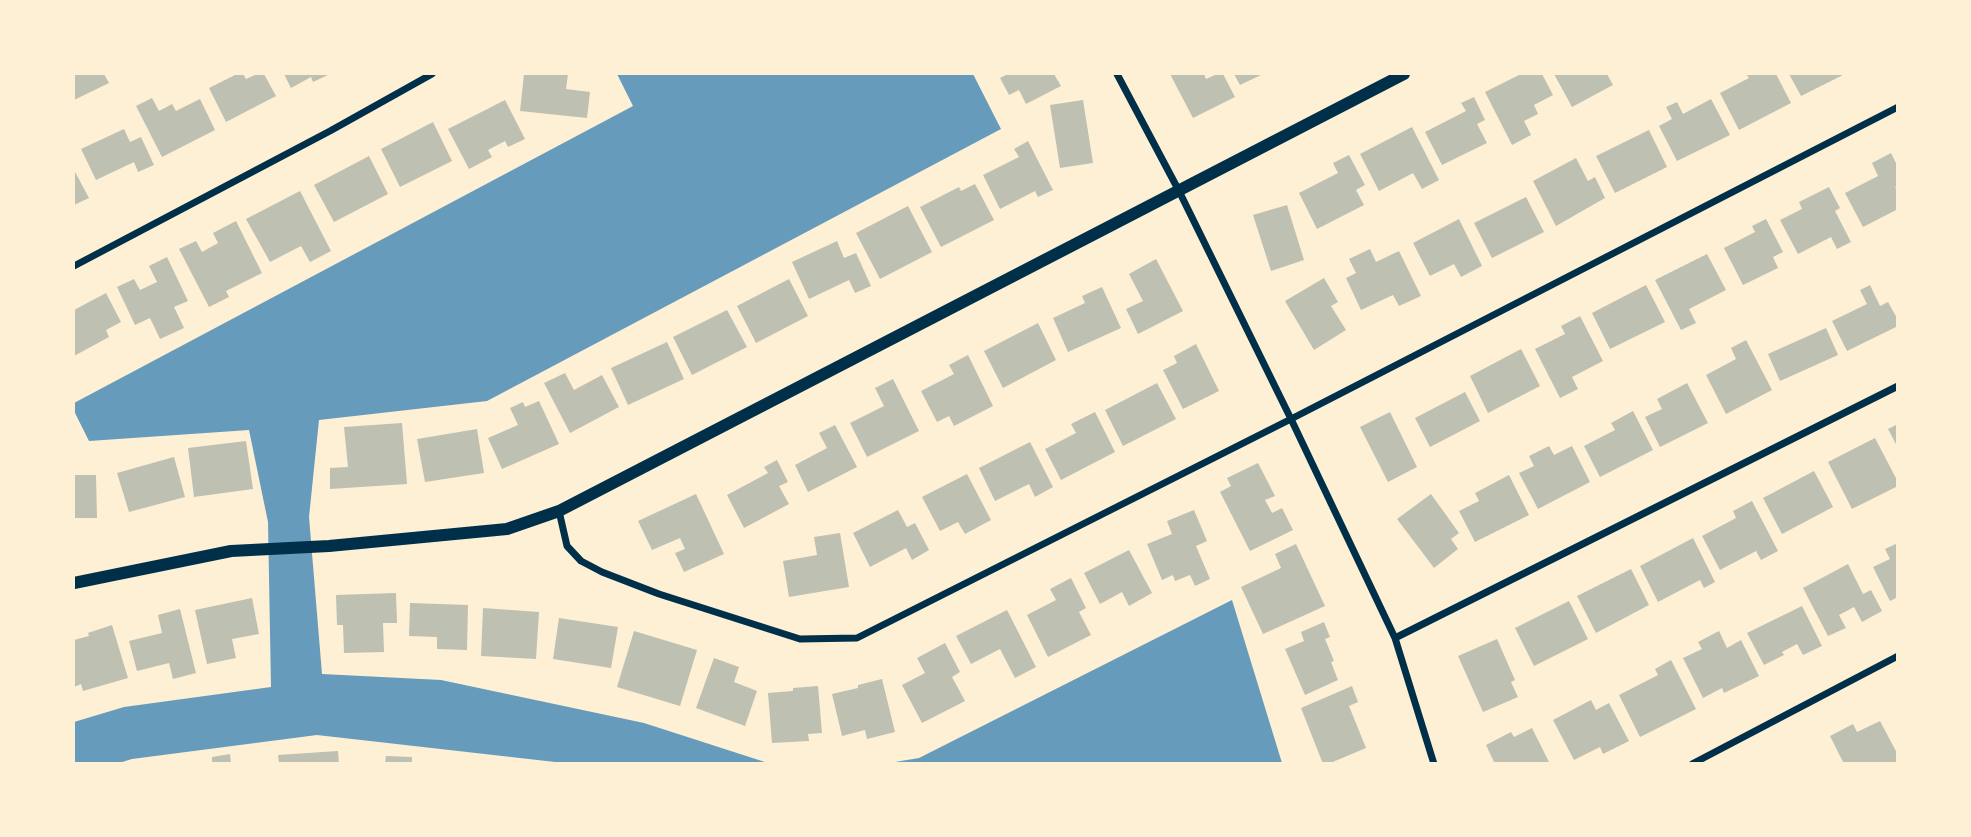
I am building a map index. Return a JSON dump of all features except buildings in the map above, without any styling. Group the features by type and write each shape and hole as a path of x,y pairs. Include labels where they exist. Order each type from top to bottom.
{"street":[{"path":"74,266 432,74"},
{"path":"1117,74 1179,191 1395,638 1434,764"},
{"path":"74,583 231,551 329,546 508,529 559,511 1404,74"},
{"path":"559,511 567,546 581,561 602,572 659,594 800,639 857,638 1291,419 1898,107"},
{"path":"1395,638 1898,386"},
{"path":"1692,764 1898,656"}],"water":[{"path":"617,74 973,74 1001,129 487,401 319,420 309,517 322,674 441,680 644,723 768,763 564,763 317,735 132,759 119,763 74,764 74,722 124,707 271,687 268,522 249,430 89,441 74,411 74,403 633,106"},
{"path":"1232,600 1282,763 889,763 919,758"}]}
